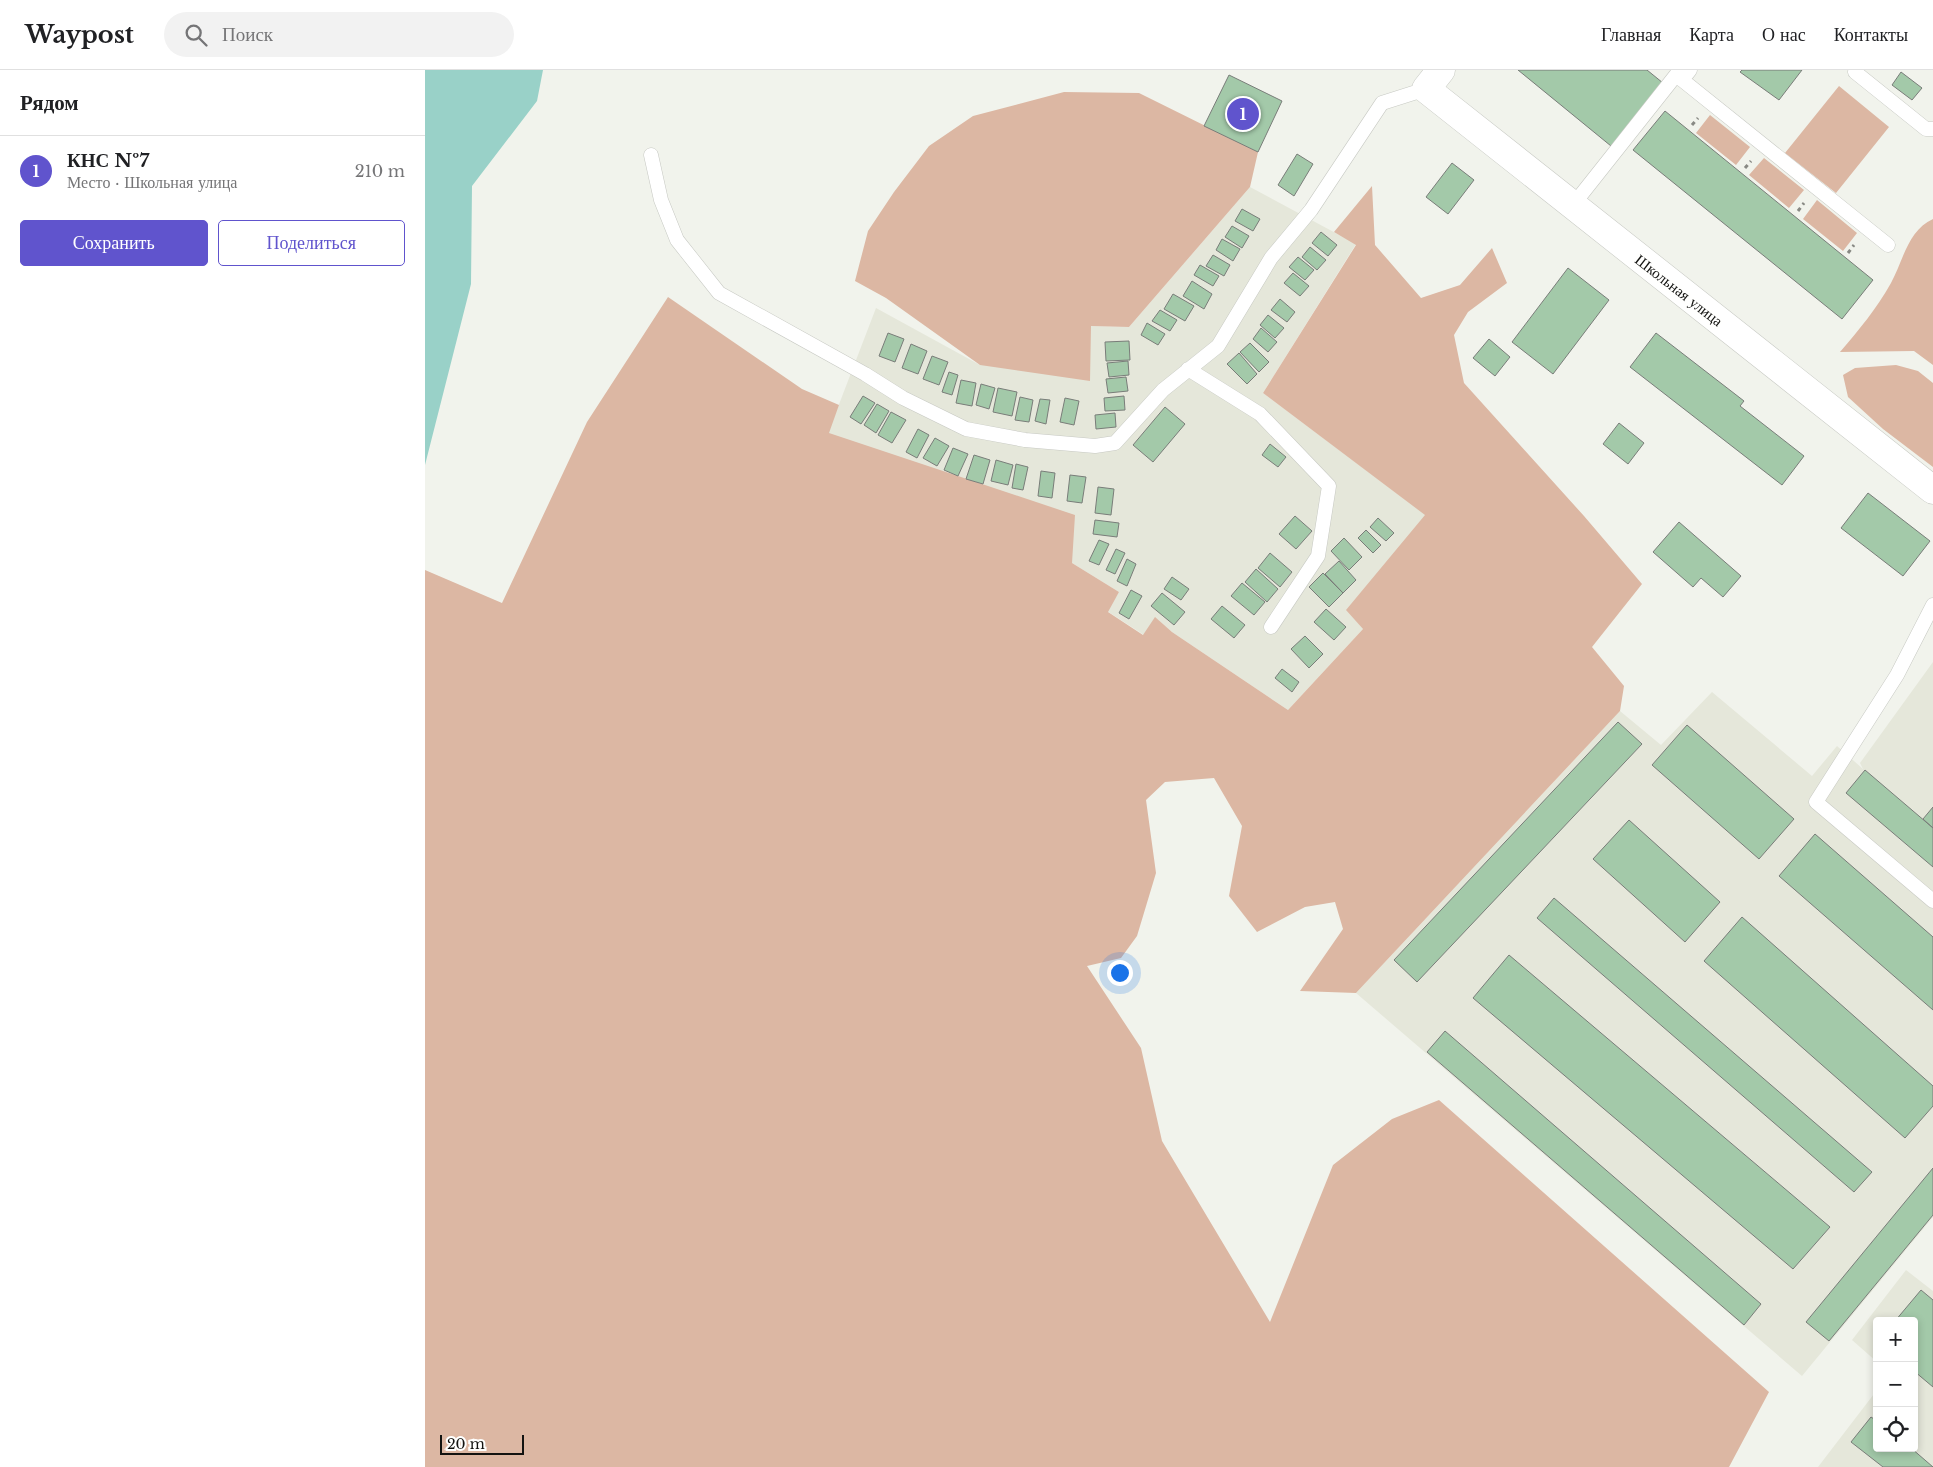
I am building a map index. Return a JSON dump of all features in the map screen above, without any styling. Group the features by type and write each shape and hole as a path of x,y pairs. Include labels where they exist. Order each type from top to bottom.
{"street":[{"name":"Школьная улица","path":"1434,80 1573,205 1933,490"}],"lane":[{"path":"1855,72 1926,129 1933,128"},
{"path":"1573,205 1676,76 1686,75 1888,245"},
{"path":"651,155 661,200 677,240 719,293 865,374 903,398 966,429 1025,440 1095,446 1115,443 1163,390 1188,368 1218,346 1271,258 1311,210 1383,103 1434,80"},
{"path":"1188,368 1260,414 1329,486 1318,556 1271,627"},
{"path":"1933,605 1897,675 1817,802 1933,901"}],"shaded area":[{"path":"1839,86 1889,127 1836,193 1785,153"},
{"path":"1064,92 1139,93 1258,152 1250,187 1129,327 1091,326 1090,381 980,365 886,298 855,281 868,231 894,192 929,146 973,116"},
{"path":"1710,115 1750,147 1736,165 1696,133"},
{"path":"1764,158 1804,190 1789,208 1749,175"},
{"path":"1372,186 1375,245 1421,298 1460,285 1492,248 1507,283 1468,312 1454,335 1464,383 1584,516 1642,584 1592,647 1624,686 1620,711 1356,993 1300,991 1343,929 1335,902 1305,907 1257,932 1229,896 1242,826 1214,778 1165,782 1146,800 1156,873 1137,936 1121,958 1087,966 1141,1048 1162,1141 1270,1322 1333,1165 1392,1119 1439,1100 1769,1392 1729,1467 425,1467 425,570 502,603 587,422 668,297 802,389 839,405 829,433 1075,515 1072,563 1119,592 1108,612 1143,635 1155,617 1172,632 1288,710 1363,629 1346,610 1425,515 1263,393 1356,245 1334,232"},
{"path":"1250,187 1356,244 1263,393 1426,515 1347,610 1363,629 1288,710 1172,632 1155,618 1144,635 1107,611 1119,592 1072,563 828,433 876,308 980,365 1091,326 1129,327"},
{"path":"1817,200 1857,233 1843,251 1803,219"},
{"path":"1933,219 1933,365 1914,351 1840,352 1886,292 1912,238 1925,224"},
{"path":"1896,365 1918,371 1933,383 1933,467 1883,429 1848,397 1843,375 1855,368"},
{"path":"1933,662 1933,1217 1802,1376 1356,993 1620,711 1661,745 1712,692 1812,776 1837,746 1863,769 1860,763"},
{"path":"1906,1270 1933,1291 1933,1467 1818,1467 1873,1395 1873,1452 1918,1452 1918,1317 1873,1317 1873,1358 1852,1340"}],"water":[{"path":"425,70 543,70 537,101 472,186 471,284 425,465"}],"building":[{"path":"1518,70 1647,70 1663,83 1611,146"},
{"path":"1742,70 1802,70 1779,100 1740,72"},
{"path":"1901,72 1922,88 1912,100 1892,85"},
{"path":"1229,75 1282,101 1258,152 1204,126"},
{"path":"1665,111 1873,280 1842,319 1633,150"},
{"path":"1297,154 1313,164 1294,196 1278,185"},
{"path":"1452,163 1474,180 1448,214 1426,197"},
{"path":"1242,209 1260,219 1253,231 1235,221"},
{"path":"1232,226 1249,236 1242,248 1225,237"},
{"path":"1321,232 1337,245 1328,256 1312,243"},
{"path":"1222,239 1240,249 1233,261 1216,250"},
{"path":"1310,247 1326,260 1317,270 1302,257"},
{"path":"1213,255 1230,265 1224,276 1206,266"},
{"path":"1298,257 1314,270 1305,280 1289,267"},
{"path":"1200,265 1219,276 1213,286 1194,275"},
{"path":"1568,268 1609,300 1553,374 1512,342"},
{"path":"1293,273 1309,286 1300,296 1284,283"},
{"path":"1192,281 1212,294 1204,309 1183,296"},
{"path":"1173,294 1194,306 1185,321 1164,309"},
{"path":"1280,299 1295,312 1287,322 1271,310"},
{"path":"1160,310 1177,320 1170,331 1152,321"},
{"path":"1268,315 1284,328 1275,338 1260,325"},
{"path":"1147,323 1165,334 1158,345 1141,335"},
{"path":"1261,328 1277,342 1268,352 1253,339"},
{"path":"888,333 904,339 895,362 879,356"},
{"path":"1656,333 1744,401 1740,406 1804,456 1782,485 1630,367"},
{"path":"1489,339 1510,357 1495,376 1473,358"},
{"path":"1129,341 1130,360 1106,361 1105,342"},
{"path":"1250,343 1269,362 1259,372 1240,352"},
{"path":"911,344 927,351 918,374 902,368"},
{"path":"1239,353 1257,374 1247,384 1227,364"},
{"path":"932,356 948,362 939,385 923,379"},
{"path":"1128,361 1129,375 1109,377 1107,363"},
{"path":"949,372 958,375 952,395 942,392"},
{"path":"1126,377 1128,391 1108,393 1106,379"},
{"path":"961,380 976,383 972,406 956,403"},
{"path":"981,384 995,388 989,409 976,405"},
{"path":"998,388 1017,392 1012,416 993,412"},
{"path":"863,396 875,403 861,424 850,417"},
{"path":"1124,396 1125,410 1105,411 1104,398"},
{"path":"1020,397 1033,400 1029,422 1015,420"},
{"path":"1065,398 1079,401 1074,425 1060,422"},
{"path":"1040,399 1050,400 1046,424 1035,421"},
{"path":"877,404 889,411 876,433 864,425"},
{"path":"1165,407 1185,424 1153,462 1133,445"},
{"path":"891,412 906,420 892,443 878,435"},
{"path":"1115,413 1116,427 1096,429 1095,415"},
{"path":"1619,423 1644,443 1628,464 1603,444"},
{"path":"918,429 929,435 917,458 906,452"},
{"path":"935,438 949,446 937,466 923,458"},
{"path":"1270,444 1286,457 1278,467 1262,455"},
{"path":"953,448 968,454 958,476 944,470"},
{"path":"974,455 990,460 983,484 966,479"},
{"path":"996,460 1013,465 1008,485 991,481"},
{"path":"1016,464 1028,467 1023,490 1012,488"},
{"path":"1041,471 1055,473 1052,498 1038,496"},
{"path":"1070,475 1086,477 1082,503 1067,501"},
{"path":"1098,487 1114,489 1111,515 1095,513"},
{"path":"1868,493 1930,541 1903,576 1841,528"},
{"path":"1295,516 1312,531 1296,549 1279,534"},
{"path":"1378,518 1394,533 1386,541 1370,527"},
{"path":"1095,520 1119,523 1117,537 1093,534"},
{"path":"1679,522 1741,576 1723,597 1701,578 1693,587 1653,552"},
{"path":"1366,530 1381,545 1373,553 1358,538"},
{"path":"1344,538 1362,557 1349,570 1331,551"},
{"path":"1099,540 1109,544 1099,565 1089,561"},
{"path":"1116,549 1125,553 1115,574 1106,570"},
{"path":"1270,553 1292,572 1280,587 1258,568"},
{"path":"1127,559 1136,564 1127,586 1117,581"},
{"path":"1339,561 1356,580 1343,593 1325,574"},
{"path":"1256,569 1278,589 1267,602 1245,582"},
{"path":"1323,573 1343,593 1329,607 1309,587"},
{"path":"1172,577 1189,589 1181,600 1164,589"},
{"path":"1242,583 1265,602 1254,615 1231,596"},
{"path":"1131,590 1142,596 1129,619 1119,613"},
{"path":"1162,593 1185,612 1174,625 1151,606"},
{"path":"1222,606 1245,625 1234,638 1211,619"},
{"path":"1326,609 1346,627 1334,640 1314,622"},
{"path":"1305,636 1323,654 1309,668 1291,649"},
{"path":"1282,669 1299,682 1292,692 1275,678"},
{"path":"1618,722 1642,744 1417,982 1394,960"},
{"path":"1687,725 1794,819 1759,859 1652,765"},
{"path":"1865,770 1933,828 1933,867 1846,793"},
{"path":"1933,807 1933,828 1923,819"},
{"path":"1629,820 1720,902 1685,942 1593,859"},
{"path":"1815,834 1933,937 1933,1010 1779,876"},
{"path":"1554,898 1872,1172 1854,1192 1537,918"},
{"path":"1742,917 1933,1086 1933,1106 1905,1138 1704,961"},
{"path":"1509,955 1830,1227 1793,1269 1473,998"},
{"path":"1445,1031 1761,1304 1744,1325 1427,1052"},
{"path":"1933,1168 1933,1215 1829,1341 1806,1322"},
{"path":"1921,1290 1933,1300 1933,1387 1918,1374 1918,1317 1898,1317"},
{"path":"1871,1417 1873,1418 1873,1452 1916,1452 1933,1467 1883,1467 1851,1442"}],"place":[{"name":"КНС №7","path":"1243,114"}]}
